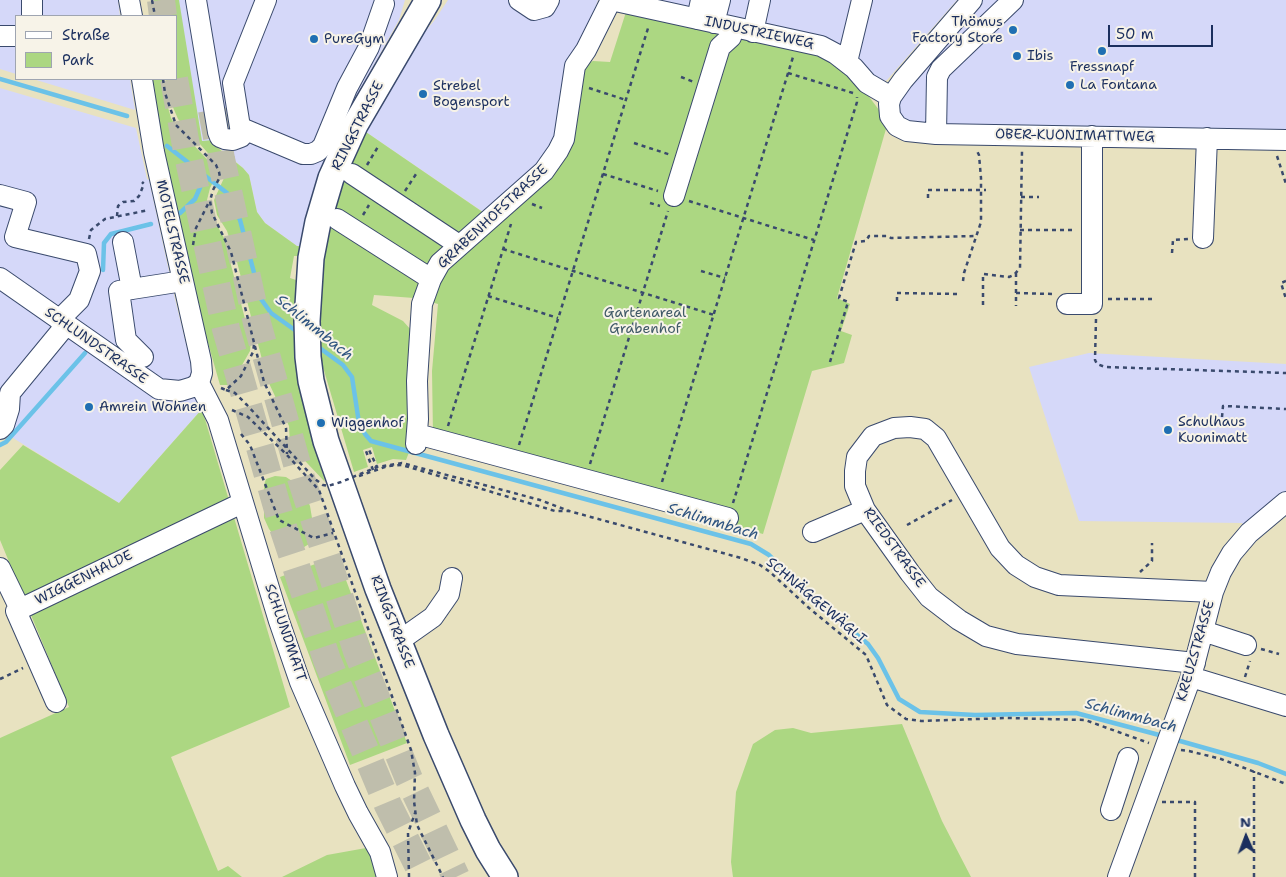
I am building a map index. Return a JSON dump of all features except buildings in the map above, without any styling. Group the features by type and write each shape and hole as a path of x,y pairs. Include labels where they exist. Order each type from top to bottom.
{"main road":[{"name":"RINGSTRASSE","path":"428,0 355,125 326,193 314,240 308,283 308,357 311,380 328,449 374,580 436,735 488,850 504,877"}],"street":[{"path":"32,0 32,15"},
{"path":"129,0 132,15"},
{"path":"196,0 218,132 220,137 225,140 233,140 241,137 246,130"},
{"path":"266,0 233,83 240,127 304,154 318,151 322,146 347,88 370,47 381,1"},
{"path":"520,0 534,10 545,7 549,0"},
{"name":"INDUSTRIEWEG","path":"611,0 701,14 753,32 821,46 847,62 867,83 891,97"},
{"name":"GRABENHOFSTRASSE","path":"415,447 422,304 431,280 440,263 544,171 558,152 564,139 576,66 611,0"},
{"path":"674,196 720,47 731,37 701,14 720,0"},
{"path":"753,32 760,0"},
{"path":"847,62 862,0"},
{"path":"891,97 903,80 972,0"},
{"path":"978,121 936,127 937,77 941,69 1013,0"},
{"path":"0,36 15,36"},
{"name":"MOTELSTRASSE","path":"142,80 154,152 201,361 202,373 199,383"},
{"name":"OBER-KUONIMATTWEG","path":"891,97 889,104 890,116 897,126 907,131 936,127 1086,136 1282,140"},
{"path":"1080,180 1086,136"},
{"path":"1067,304 1092,304 1086,136"},
{"path":"1203,238 1207,138"},
{"path":"356,176 459,245"},
{"path":"0,195 26,202 15,237 86,254 90,271 79,300 10,393 9,409 4,425 0,429"},
{"path":"346,224 431,280"},
{"path":"124,242 132,289"},
{"name":"SCHLUNDSTRASSE","path":"0,278 159,389 180,391 192,388 199,383"},
{"path":"143,357 126,340 119,291 183,281"},
{"name":"SCHLUNDMATT","path":"199,383 218,420 242,503 300,682 348,793 380,852 387,877"},
{"name":"RIEDSTRASSE","path":"1214,592 1059,585 1035,577 1016,565 1000,548 936,438 924,429 910,427 894,428 873,436 857,457 855,486 865,510 910,573 929,597 959,620 986,636 1017,644 1193,670 1240,691 1286,706"},
{"path":"415,447 440,441 728,518"},
{"name":"KREUZSTRASSE","path":"1118,877 1153,780 1162,742 1193,670 1221,572 1232,553 1249,533 1286,502"},
{"name":"WIGGENHALDE","path":"56,702 16,611 242,503"},
{"path":"813,532 865,510"},
{"path":"0,568 20,609"},
{"path":"399,642 433,617 449,594 452,578"},
{"path":"1203,631 1251,651"},
{"path":"1111,810 1126,764 1153,780"}],"path":[{"path":"152,0 155,15"},
{"path":"514,461 651,20"},
{"path":"656,500 795,51"},
{"path":"728,518 857,102 856,96 788,72"},
{"path":"163,80 165,93 176,125 216,165 220,177 196,228 192,245"},
{"path":"583,86 626,100"},
{"path":"1282,140 1276,158 1286,184"},
{"path":"634,143 686,160"},
{"path":"356,176 379,145"},
{"path":"963,282 964,273 981,222 982,190 979,155 974,148"},
{"path":"983,305 984,274 1009,277 1020,268 1022,152"},
{"path":"397,204 418,171"},
{"path":"603,174 814,240"},
{"path":"117,216 118,206 123,202 134,201 139,196 144,184 142,182"},
{"path":"928,198 928,190 986,190"},
{"path":"346,224 378,191"},
{"path":"585,480 674,196"},
{"path":"1021,197 1039,197"},
{"path":"210,200 212,213 231,252 264,382 286,428 287,455"},
{"path":"523,202 542,208"},
{"path":"86,254 91,230 105,220 154,209 168,213"},
{"path":"440,441 448,425 511,224"},
{"path":"1020,230 1082,230"},
{"path":"830,362 848,302 839,298 856,242 866,241 867,238 872,236 888,236 891,238 977,236"},
{"path":"1172,253 1173,240 1203,238"},
{"path":"503,249 714,314"},
{"path":"701,271 725,278"},
{"path":"1016,273 1016,306"},
{"path":"1286,281 1281,283 1286,299"},
{"path":"897,301 897,293 958,294"},
{"path":"488,296 558,318"},
{"path":"1106,299 1156,299"},
{"path":"1096,316 1095,360 1097,364 1105,367 1286,373"},
{"path":"254,341 253,352 241,376 226,390 235,393 315,479 323,485 328,486 377,467 402,463 540,500 569,510"},
{"path":"1222,417 1223,406 1286,409"},
{"path":"224,410 234,410 248,417 319,490 412,750 415,773 414,800 418,825 443,877"},
{"path":"240,433 250,445 279,520 314,538 333,533"},
{"path":"412,467 415,447"},
{"path":"373,471 366,451 370,450 377,467"},
{"name":"SCHNÄGGEWÄGLI","path":"353,478 388,466 402,465 412,467 554,511 569,510 742,558 760,565 866,655 887,705 906,719 921,721 1007,718 1085,720 1221,759 1286,784"},
{"path":"907,525 966,492"},
{"path":"1135,576 1152,561 1152,543"},
{"path":"1240,691 1251,651 1279,654"},
{"path":"0,679 38,661"},
{"path":"1254,771 1254,877"},
{"path":"1145,802 1196,802 1195,877"},
{"path":"409,877 408,833 415,812"}],"shaded area":[{"path":"0,0 118,0 120,15 15,15 15,74 0,69"},
{"path":"178,0 405,0 399,20 344,120 301,246 297,246 265,223 257,212 249,175 243,168 216,145 202,141"},
{"path":"448,0 598,0 590,23 580,41 556,148 489,216 363,130 411,48 434,21"},
{"path":"638,0 957,0 887,80 884,81"},
{"path":"982,0 1286,0 1286,136 1133,134 905,122 899,112 901,94"},
{"path":"36,80 130,80 135,110"},
{"path":"0,88 136,128 202,409 119,503 0,430"},
{"name":"Schulhaus Kuonimatt","path":"1089,353 1286,364 1286,493 1245,527 1242,523 1079,521 1029,367"}],"green space":[{"path":"154,0 179,0 202,141 213,140 218,148 243,168 249,175 257,212 265,223 297,246 301,246 300,256 294,256 290,278 296,280 294,317 296,357 308,423 325,482 290,445 289,426 267,379 236,258 227,231 217,215 214,200 224,178 221,168 178,119 169,98 166,80 178,80 178,15 156,15"},
{"name":"Gartenareal Grabenhof","path":"626,12 828,55 861,86 888,122 837,298 850,304 841,331 852,335 844,363 812,371 763,534 580,483 433,435 432,371 438,304 431,302 436,280 546,177 580,67 593,61 610,62"},
{"path":"148,80 162,80 165,97 175,125 216,169 217,175 210,188 207,200 213,218 224,238 251,342 250,351 237,374 228,385 220,385 208,343 204,342"},
{"path":"363,130 487,215 422,277 414,298 374,295 372,305 403,321 412,331 413,442 406,460 393,459 377,464 372,447 363,450 368,467 354,472 320,357 319,301 322,258 331,211"},
{"path":"202,409 290,707 171,757 218,871 228,866 242,877 0,877 0,738 69,707 0,540 0,470 23,445 119,503"},
{"path":"275,476 286,477 295,483 305,494 310,506 312,518 309,544 301,549 290,550 278,541 264,518 264,485 266,479"},
{"path":"337,556 407,743 350,765 280,577"},
{"path":"902,724 942,821 971,877 733,877 731,862 736,792 753,744 775,730 793,728 811,733"},
{"path":"366,848 376,877 282,877 327,855"}],"waterway":[{"path":"0,79 127,116"},
{"name":"Schlimmbach","path":"167,146 227,193 240,220 261,299 271,313 299,333"},
{"path":"180,213 195,199 205,176"},
{"path":"103,270 104,243 111,234 151,224"},
{"name":"Schlimmbach","path":"317,346 343,365 352,377 359,423 371,441 751,544 769,555 822,606 868,644 878,658 899,699 920,712 975,715 1076,713 1163,736"},
{"path":"0,445 6,442 85,353"},
{"name":"Schlimmbach","path":"1173,739 1258,763 1286,774"}],"tunnel":[{"path":"161,0 163,15"},
{"path":"174,80 187,151 226,329 282,524 327,660 388,805 424,877"},
{"path":"212,110 257,323 301,478 357,651 409,779 456,877"}],"place":[{"name":"Thömus Factory Store","path":"1013,30"},
{"name":"PureGym","path":"314,39"},
{"name":"Fressnapf","path":"1102,51"},
{"name":"Ibis","path":"1017,56"},
{"name":"La Fontana","path":"1070,85"},
{"name":"Strebel Bogensport","path":"423,94"},
{"name":"Amrein Wohnen","path":"89,407"},
{"name":"Wiggenhof","path":"321,423"},
{"name":"Schulhaus Kuonimatt","path":"1168,430"}]}
